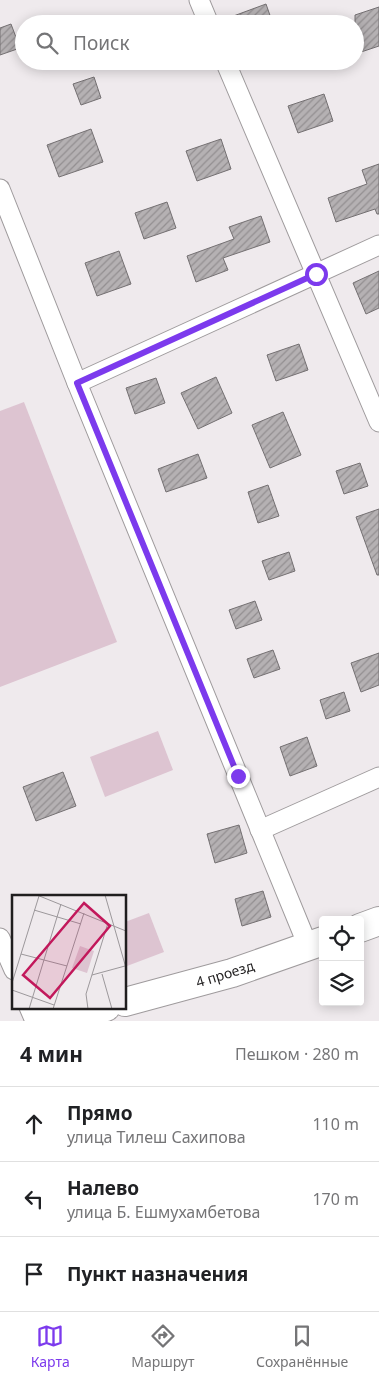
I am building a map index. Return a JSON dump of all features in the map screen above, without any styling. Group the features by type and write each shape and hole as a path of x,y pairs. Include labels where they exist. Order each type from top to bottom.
{"street":[{"path":"199,0 205,15"},
{"path":"229,70 379,422"},
{"path":"0,189 77,383 260,830 315,944"},
{"path":"77,383 379,245"},
{"path":"260,830 379,778"},
{"path":"364,927 379,921"},
{"path":"0,938 12,965"},
{"name":"4 проезд","path":"126,1002 232,973 315,944"},
{"path":"29,1008 35,1021"},
{"path":"45,1021 102,1008"}],"shaded area":[{"path":"24,402 117,642 0,687 0,411"},
{"path":"158,731 173,770 105,797 90,757"},
{"path":"149,913 164,952 127,966 126,922"}],"building":[{"path":"266,4 270,15 236,15"},
{"path":"379,7 379,46 364,51 364,15 355,15"},
{"path":"11,24 15,35 15,50 0,55 0,28"},
{"path":"94,77 101,98 81,105 73,84"},
{"path":"324,94 333,121 298,133 288,106"},
{"path":"91,129 103,162 59,177 47,145"},
{"path":"221,139 231,169 197,181 186,151"},
{"path":"379,164 379,214 377,214 375,209 336,222 328,198 367,184 362,170"},
{"path":"167,202 176,228 144,239 135,213"},
{"path":"261,216 270,242 223,258 228,270 196,282 187,256 234,239 229,227"},
{"path":"119,251 131,284 97,296 85,263"},
{"path":"379,271 379,308 366,314 353,283"},
{"path":"299,344 308,370 276,381 267,355"},
{"path":"216,377 232,413 198,429 181,393"},
{"path":"156,378 165,403 135,414 126,388"},
{"path":"283,412 301,455 270,468 252,425"},
{"path":"198,454 207,478 166,492 158,469"},
{"path":"360,463 368,486 344,494 336,471"},
{"path":"268,485 279,516 258,523 248,492"},
{"path":"379,509 379,575 377,575 356,517"},
{"path":"289,552 295,571 269,580 262,561"},
{"path":"255,601 262,620 236,629 229,610"},
{"path":"273,650 280,669 254,678 247,659"},
{"path":"379,653 379,685 361,692 351,663"},
{"path":"344,692 350,711 326,719 320,700"},
{"path":"307,737 317,766 290,776 280,747"},
{"path":"63,772 76,806 36,821 23,787"},
{"path":"239,825 247,853 215,863 207,834"},
{"path":"263,891 271,917 242,926 235,899"}],"route":[{"path":"238,776 77,383 316,274"}]}
